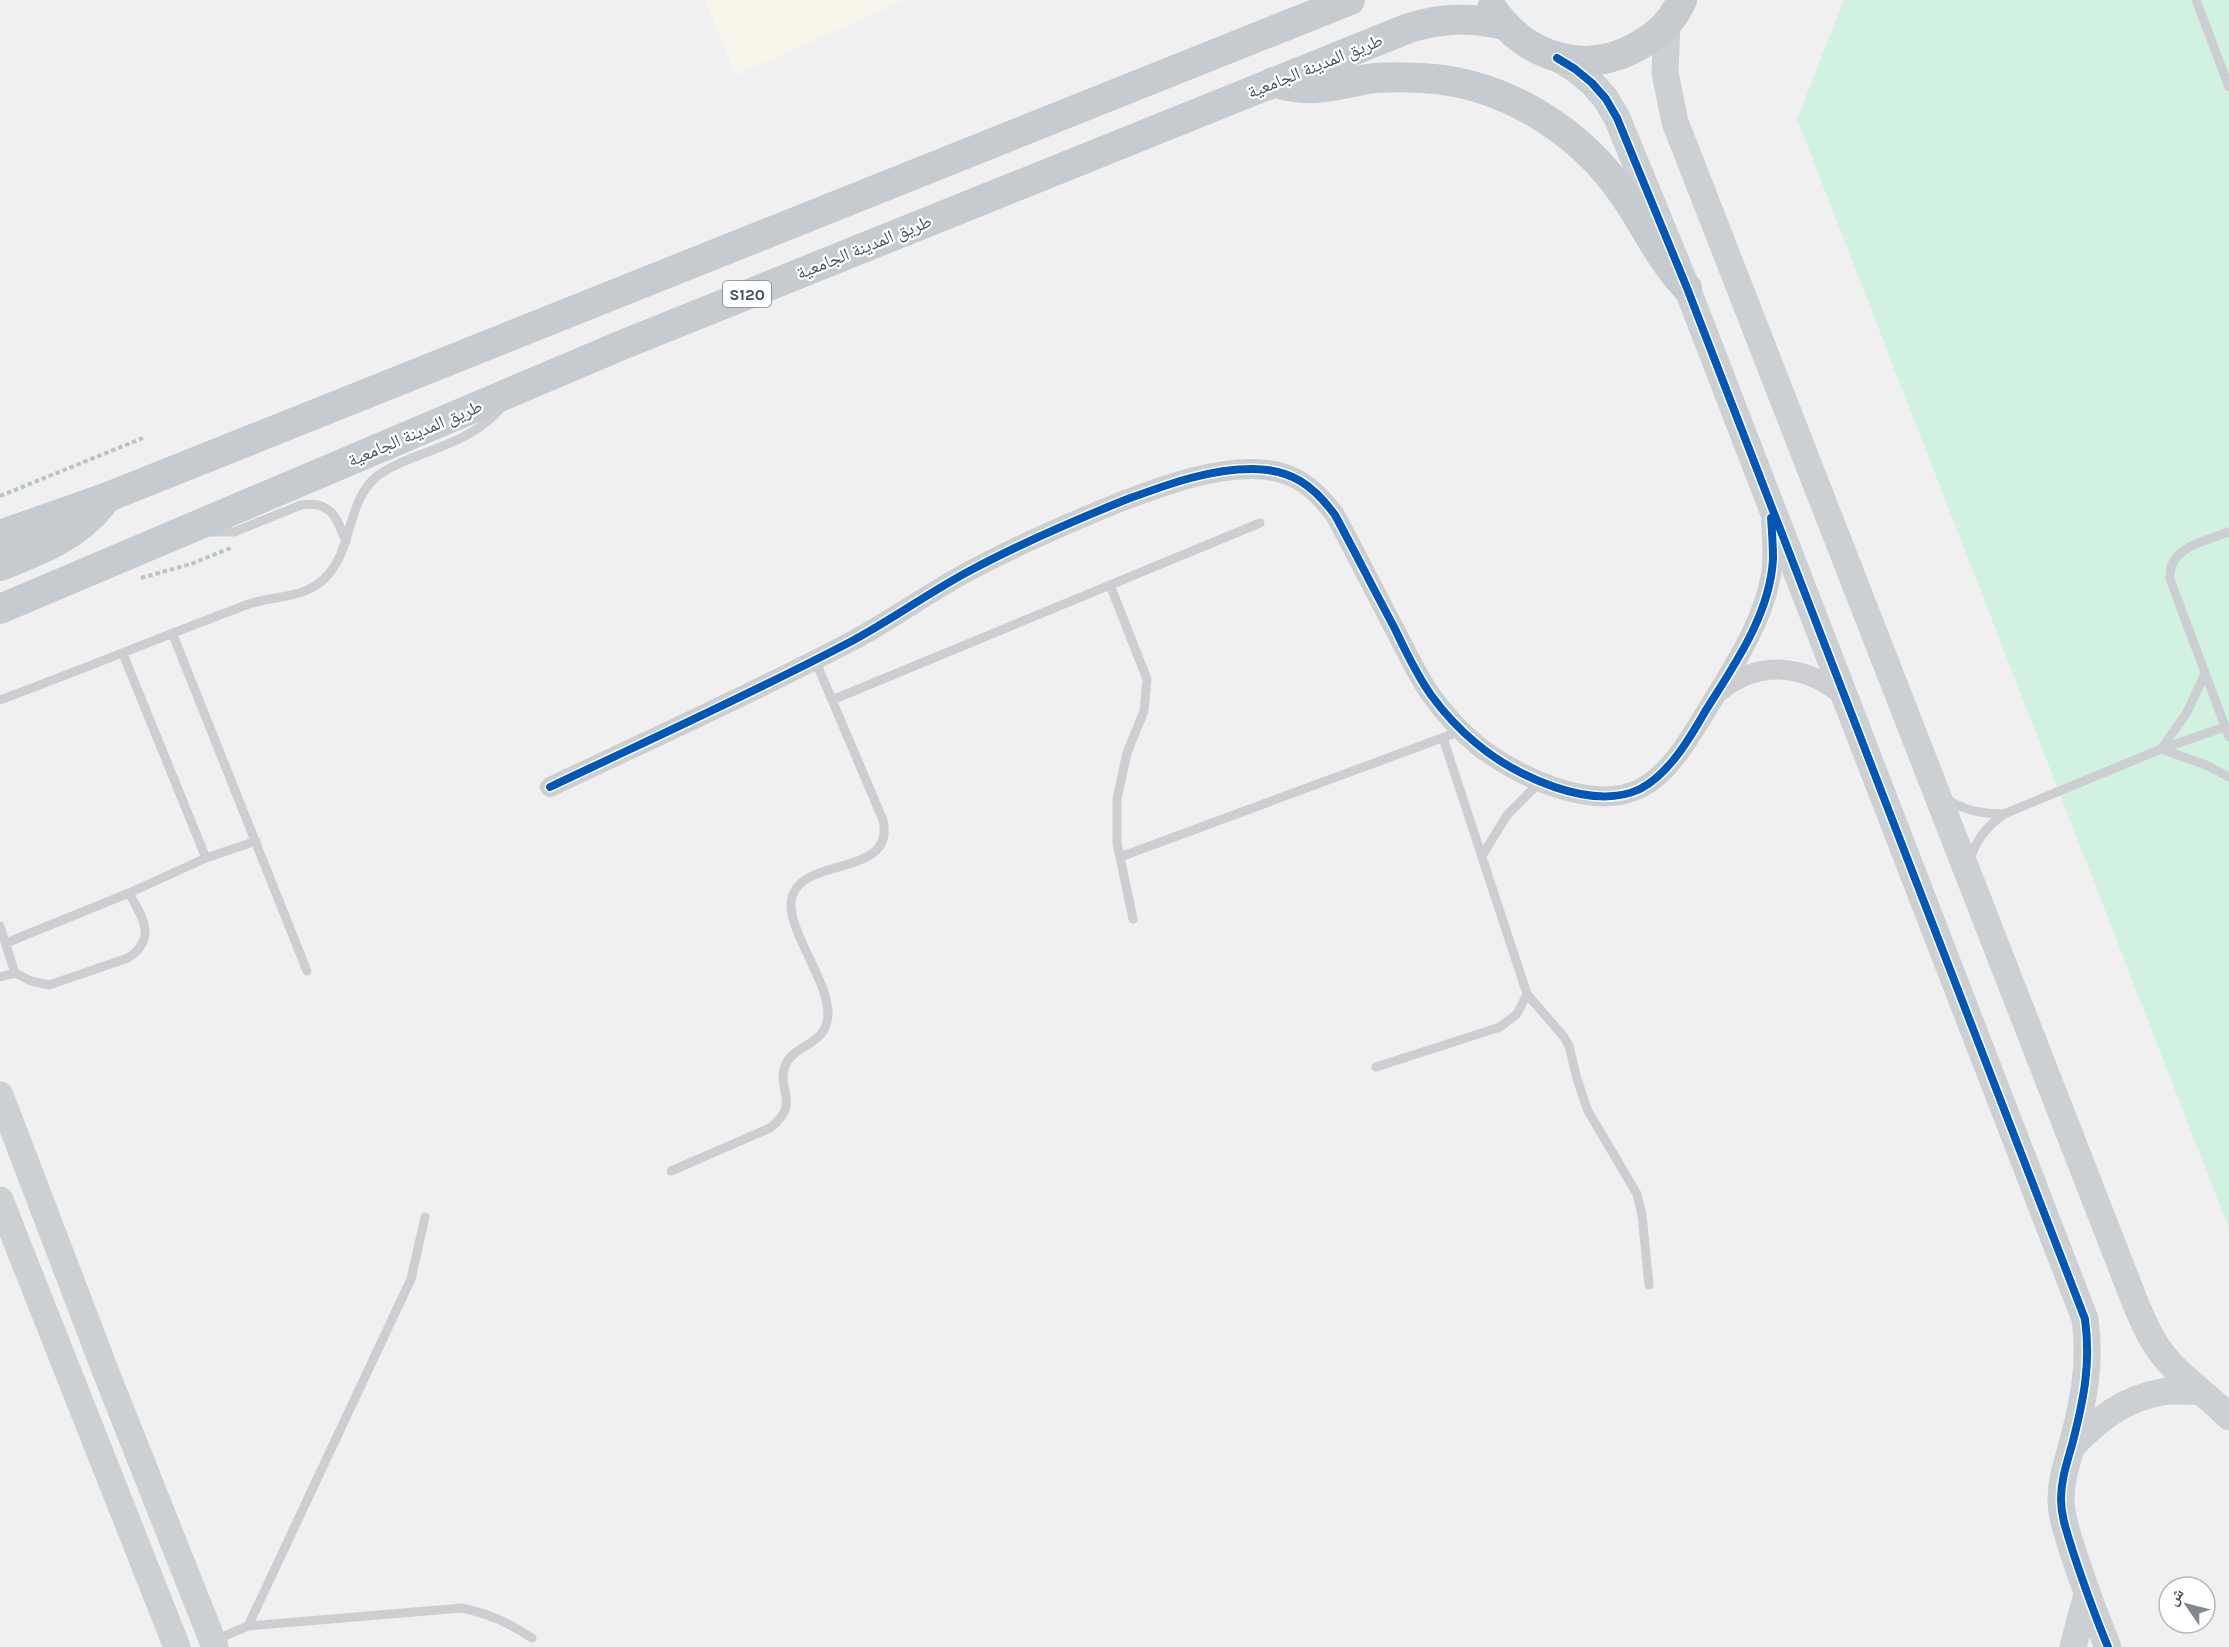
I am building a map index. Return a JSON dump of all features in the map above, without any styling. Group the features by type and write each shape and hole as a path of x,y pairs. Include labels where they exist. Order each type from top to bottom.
{"main road":[{"path":"1264,34 1282,13 1298,0"},
{"path":"0,535 108,497 1350,0"},
{"path":"1496,12 1519,39 1538,50 1557,58 1581,61 1605,60 1628,52 1649,40 1674,12"},
{"name":"طريق المدينة الجامعية","path":"3,609 621,345 1273,82 1424,23 1464,19 1496,12"},
{"path":"1273,82 1299,89 1312,89 1402,76 1435,78 1467,84 1528,109 1557,126 1583,147 1606,171 1626,198 1664,262 1688,288"},
{"path":"0,566 62,540 81,526 108,497"}],"street":[{"path":"1674,12 1665,48 1665,73 1675,122 2147,1331 2159,1350 2214,1401"},
{"path":"1557,58 1592,83 1606,99 1617,118 1688,288 2085,1319 2089,1347 2088,1371 2072,1446 2065,1464 2061,1499 2063,1519 2087,1594 2108,1647"},
{"path":"550,787 815,660 859,637 972,570 1064,524 1166,485 1205,475 1252,469 1276,471 1299,479 1319,494 1335,515 1420,679 1444,711 1478,745 1497,758 1552,786 1597,797 1628,794 1642,788 1665,768 1694,729 1751,635 1768,591 1773,558 1770,502"},
{"path":"1716,694 1728,685 1753,673 1781,670 1822,680 1844,697"},
{"path":"0,1095 214,1644"},
{"path":"0,1200 177,1647"},
{"path":"2072,1446 2097,1420 2128,1402 2163,1392 2214,1401"},
{"path":"2073,1647 2087,1594"}],"lane":[{"path":"2196,0 2229,87"},
{"path":"0,700 249,604 290,597 310,589 333,570 339,560 358,501 376,477 392,467 481,428 493,418 511,392"},
{"path":"193,527 206,532 234,532 301,505 317,504 325,507 337,519 346,542"},
{"path":"832,700 1260,524"},
{"path":"2229,532 2179,553 2173,560 2170,570 2170,579 2229,737"},
{"path":"1110,585 1147,679 1144,711 1127,753 1117,799 1116,822 1120,857 1133,919"},
{"path":"173,635 307,971"},
{"path":"123,654 206,858"},
{"path":"670,1171 770,1128 786,1108 787,1091 783,1077 786,1064 795,1052 818,1038 827,1022 827,1005 792,916 792,897 796,888 810,877 873,853 878,848 884,834 883,820 815,660"},
{"path":"2161,749 2186,714 2205,674"},
{"path":"1968,869 1972,852 1980,837 1990,824 2004,814 2161,749 2225,727"},
{"path":"1120,857 1462,730"},
{"path":"1443,738 1527,994 1569,1046 1588,1111 1637,1194 1642,1215 1649,1285"},
{"path":"2161,749 2206,765 2229,777"},
{"path":"1482,856 1507,815 1541,781"},
{"path":"1937,792 1968,810 1986,814 2004,814"},
{"path":"6,943 129,893 206,858 255,841"},
{"path":"0,977 15,973 31,981 49,985 128,958 136,953 145,938 146,930 129,893"},
{"path":"0,926 15,973"},
{"path":"1376,1067 1500,1027 1517,1014 1527,994"},
{"path":"248,1626 411,1279 425,1216"},
{"path":"214,1644 248,1626 462,1608 487,1613 532,1638"}],"path":[{"path":"0,496 143,438"},
{"path":"134,581 191,564 236,545"}],"shaded area":[{"path":"705,0 905,0 736,75"}],"green space":[{"path":"1844,0 2229,0 2229,1229 1797,119"}],"cycle path":[{"path":"1557,58 1592,83 1606,99 1617,118 1687,288 2085,1319 2087,1366 2077,1425 2063,1476 2061,1506 2073,1552 2108,1647"},
{"path":"550,787 815,660 991,559 1048,533 1125,500 1172,484 1203,475 1252,469 1290,476 1309,487 1327,504 1335,515 1420,679 1452,721 1471,739 1512,768 1555,787 1600,796 1621,795 1640,789 1669,765 1693,732 1739,657 1758,619 1770,579 1773,559 1771,518"}]}
